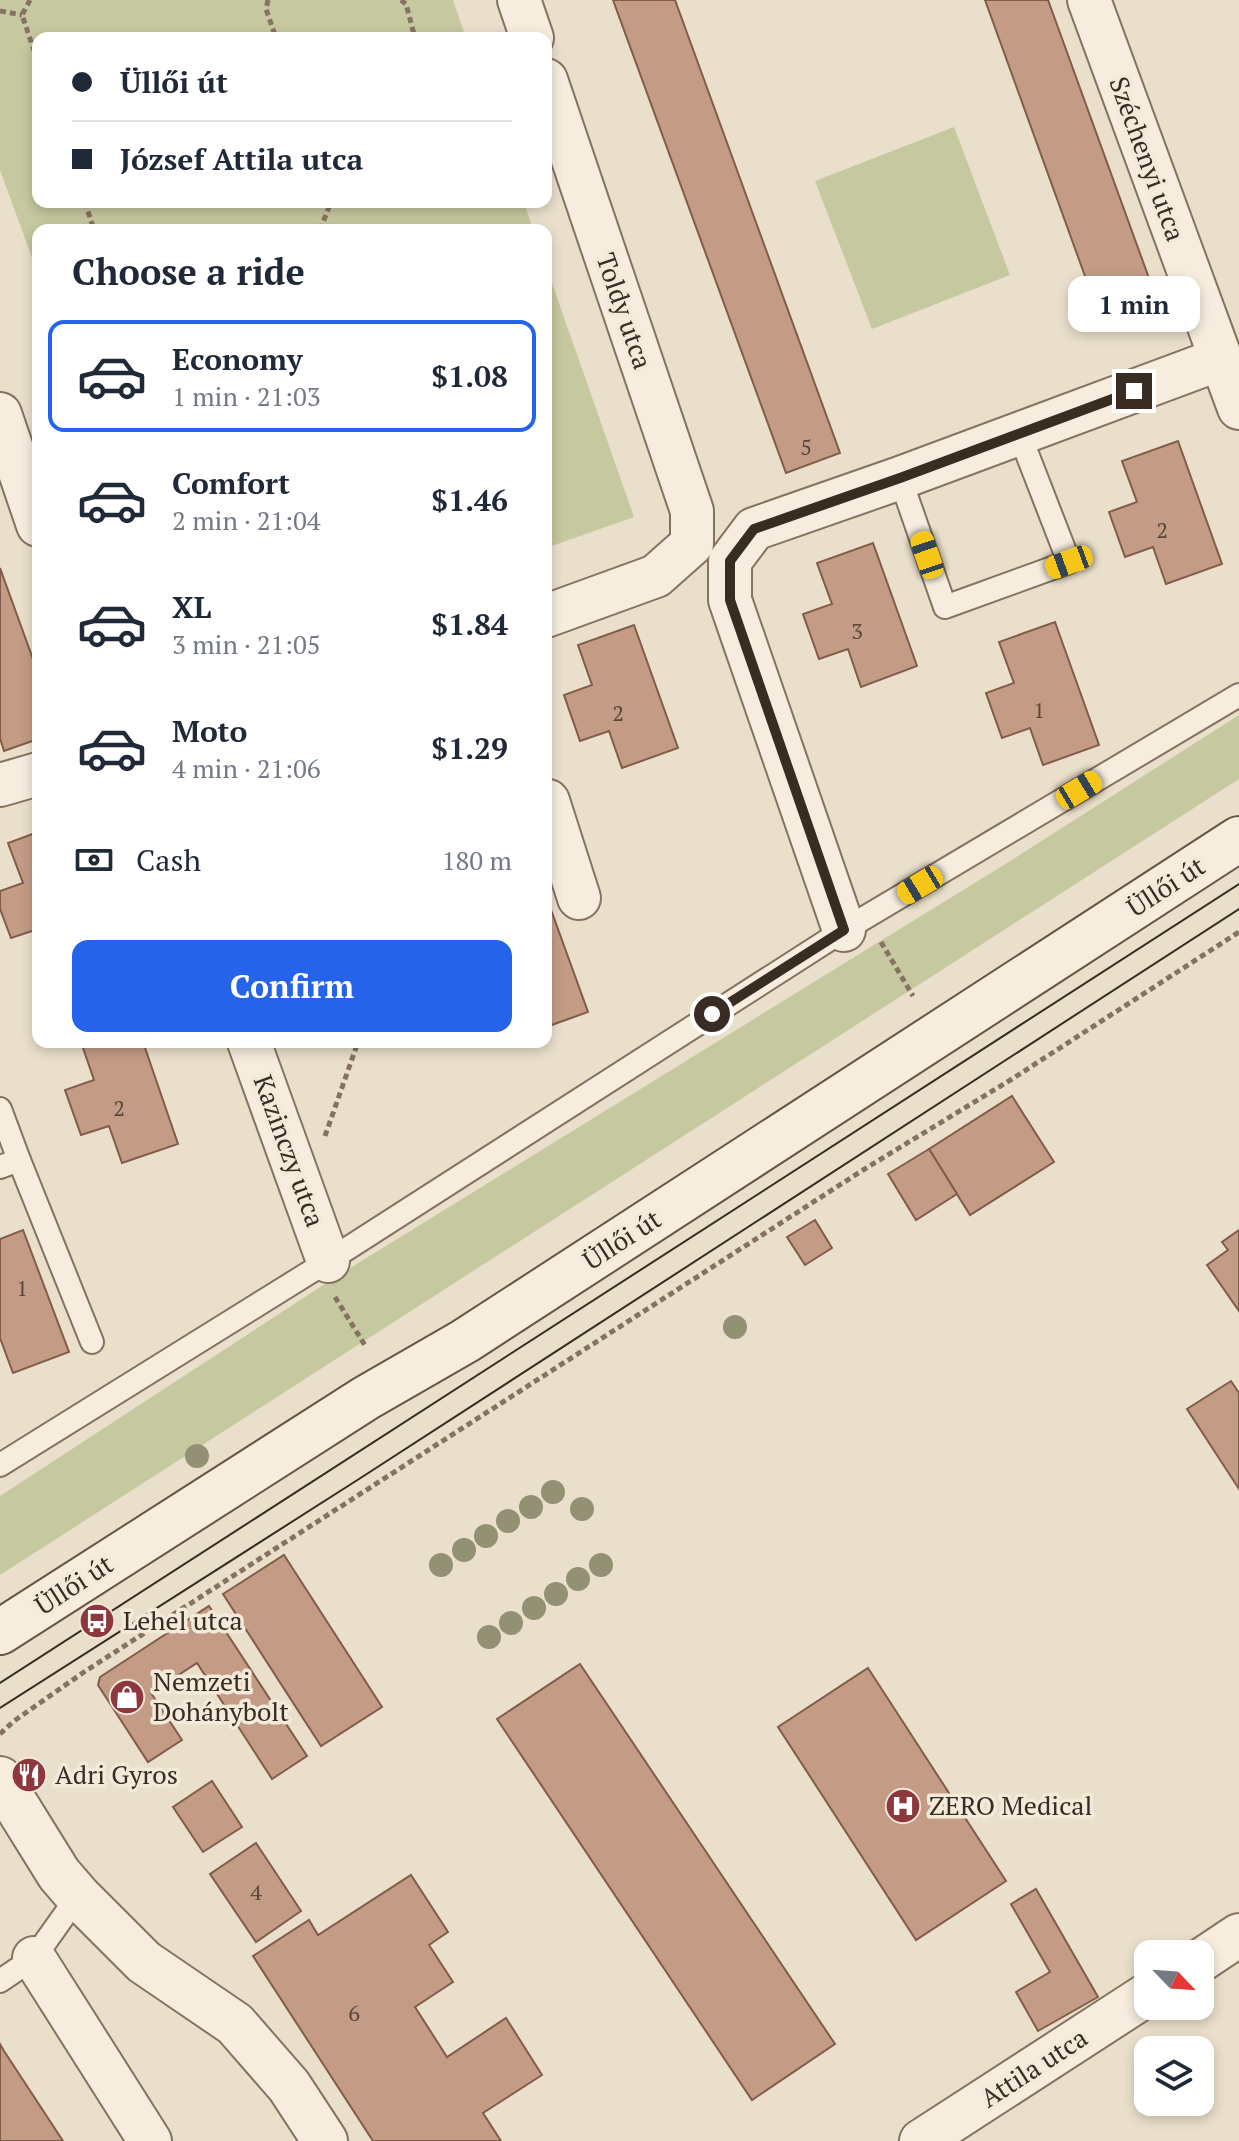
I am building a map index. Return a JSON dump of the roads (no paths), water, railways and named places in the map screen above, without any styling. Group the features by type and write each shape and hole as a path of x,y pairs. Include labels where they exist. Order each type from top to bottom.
{"main road":[{"name":"Üllői út","path":"0,1632 366,1398 477,1333 1239,839"},
{"path":"0,1779 59,1874 78,1896 144,1962 235,2024 289,2086 325,2141"}],"street":[{"path":"519,0 530,32"},
{"name":"Széchenyi utca","path":"1089,0 1239,408"},
{"name":"Toldy utca","path":"552,98 692,511 692,544 656,576 552,614"},
{"path":"855,923 730,600 730,561 754,529 1220,359"},
{"path":"0,414 32,507"},
{"path":"0,785 32,776"},
{"path":"552,814 579,898"},
{"name":"Kazinczy utca","path":"251,1048 304,1194 323,1264"},
{"path":"1214,1952 1239,1935"},
{"path":"34,1958 150,2141"},
{"name":"Attila utca","path":"921,2141 1134,2003"}],"lane":[{"path":"900,478 945,607 1069,562 1019,433"},
{"path":"0,1465 323,1264 855,923 1239,695"},
{"path":"0,1109 9,1164 92,1342"},
{"path":"0,1981 34,1958 78,1896"}],"tram line":[{"path":"0,1683 1239,884"},
{"path":"0,1708 1239,909"}],"place":[{"name":"Lehel utca","path":"97,1621"},
{"name":"Nemzeti Dohánybolt","path":"127,1697"},
{"name":"Adri Gyros","path":"29,1775"},
{"name":"ZERO Medical","path":"903,1806"}]}
